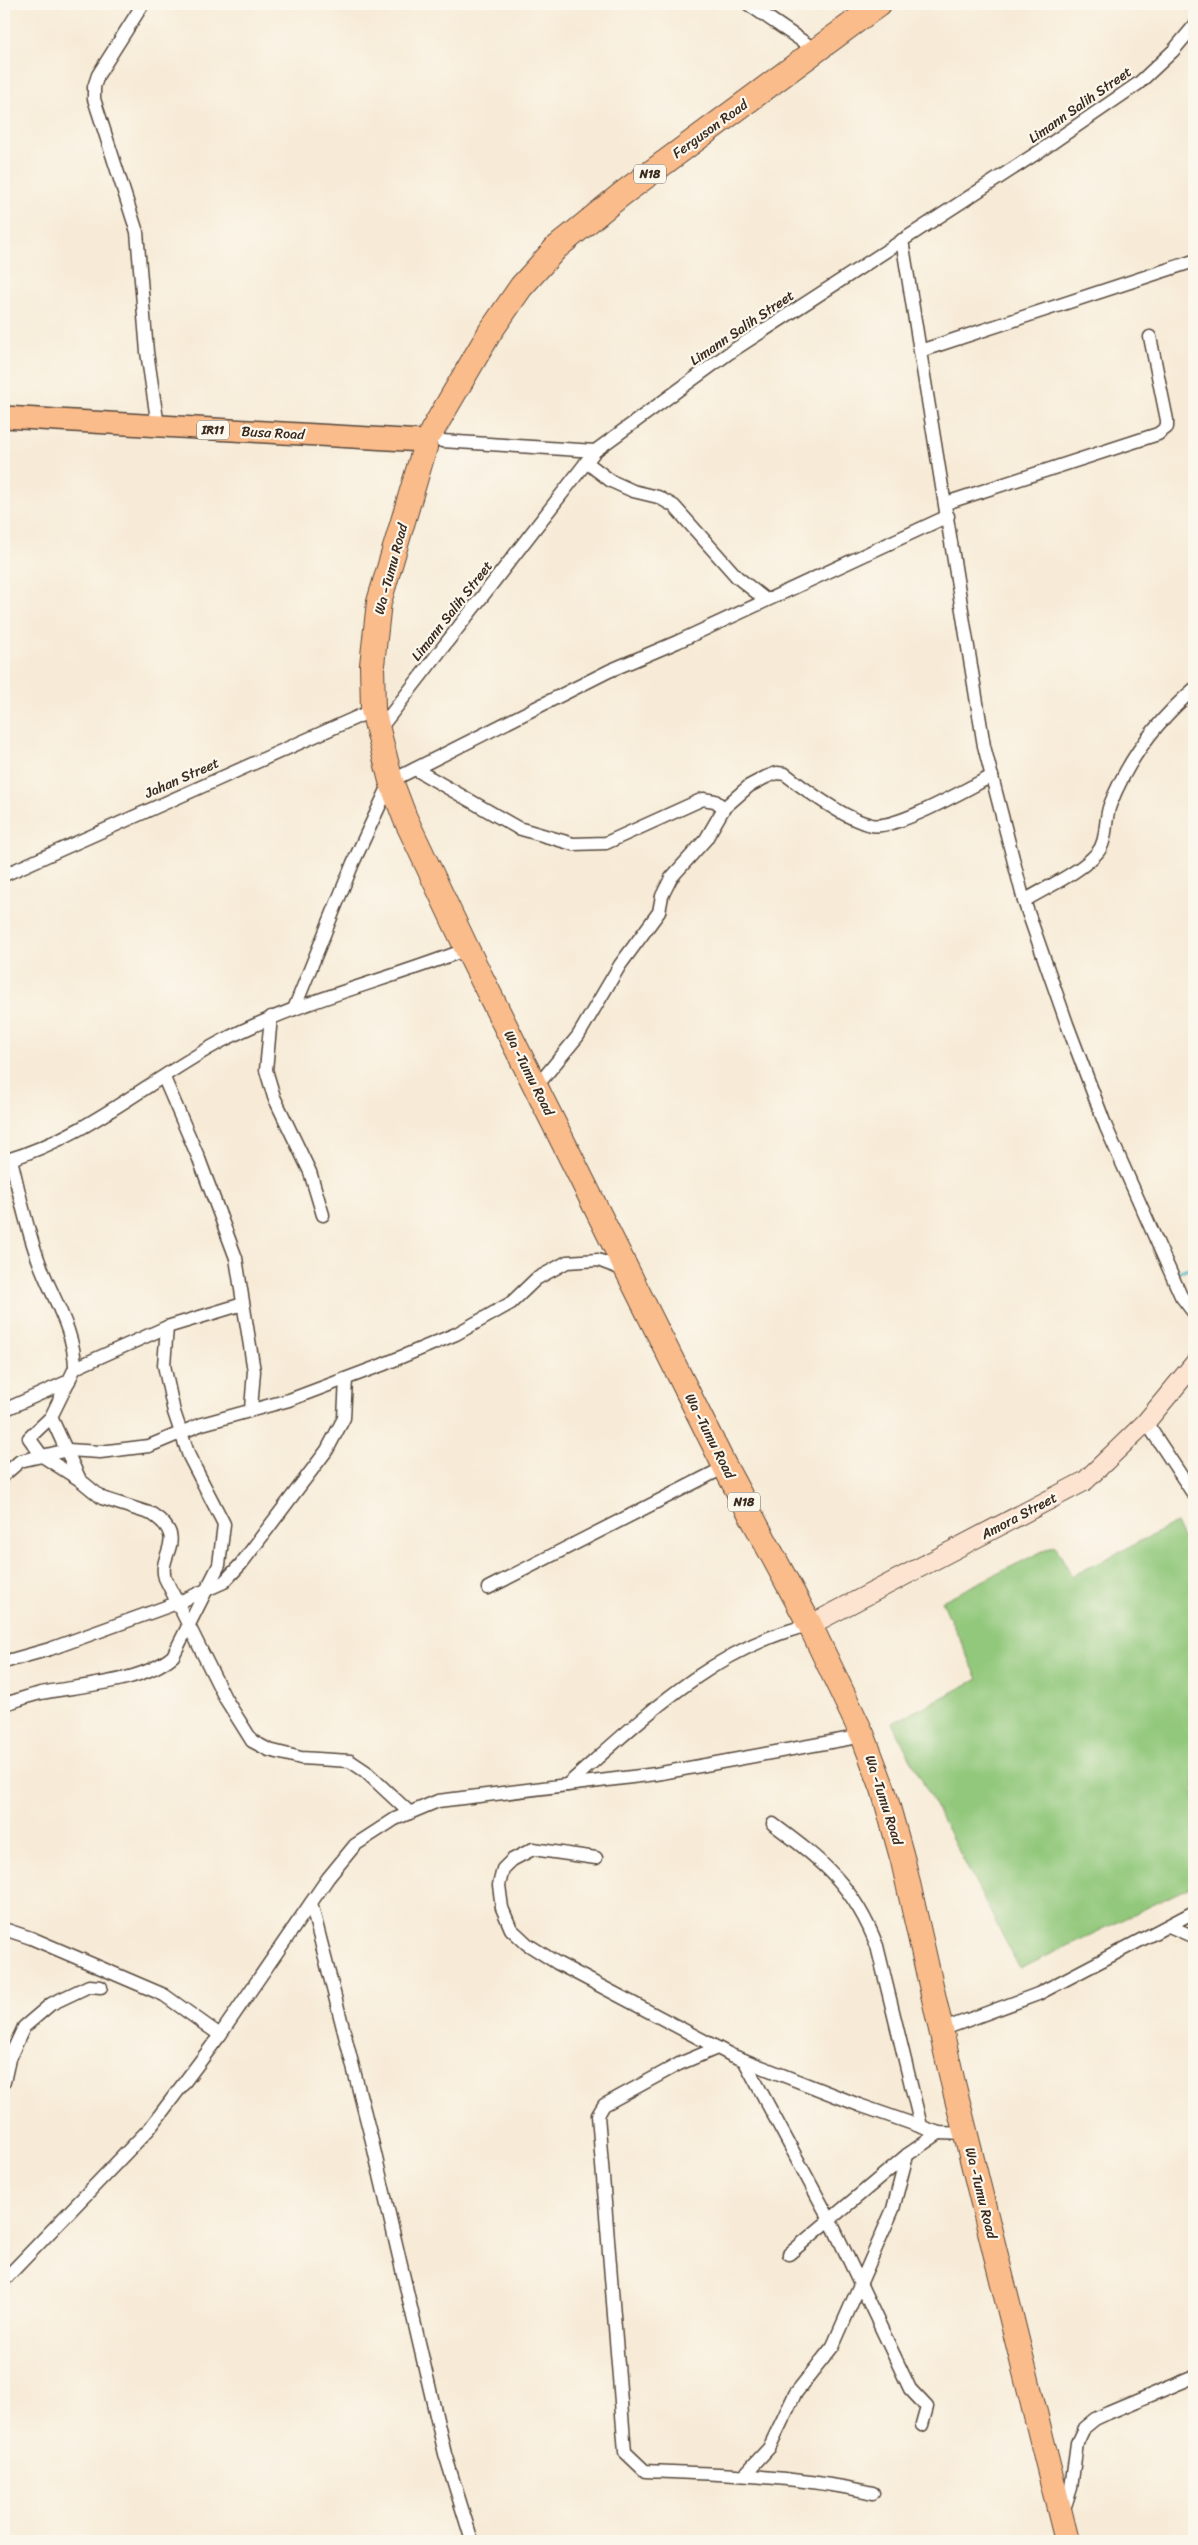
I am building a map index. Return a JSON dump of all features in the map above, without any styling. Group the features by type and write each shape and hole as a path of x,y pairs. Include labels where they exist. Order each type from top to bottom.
{"highway":[{"name":"Ferguson Road","path":"432,441 460,383 490,332 521,287 556,248 622,194 879,4"},
{"name":"Wa -Tumu Road","path":"432,441 410,498 379,602 372,665 376,720 391,781 405,818 467,949 725,1466 810,1625 863,1736 882,1789 903,1860 941,2030 1064,2530"}],"main road":[{"name":"Busa Road","path":"4,417 432,441"}],"street":[{"path":"143,4 98,75 94,87 94,99 137,232 147,352 158,426"},
{"path":"748,4 817,51"},
{"name":"Limann Salih Street","path":"376,720 595,451 729,353 1043,149 1139,83 1174,51 1194,26"},
{"path":"902,240 984,746 1024,901 1067,1024 1106,1127 1181,1296 1194,1313"},
{"path":"920,351 1194,261"},
{"path":"294,1009 353,863 391,781 609,671 766,600 947,509 1158,434 1167,427 1167,420 1150,337"},
{"path":"432,441 595,451"},
{"path":"586,462 611,481 633,491 658,497 674,506 737,576 766,600"},
{"path":"1024,901 1088,862 1098,852 1103,842 1109,807 1128,766 1156,726 1194,689"},
{"name":"Jahan Street","path":"4,875 376,720"},
{"path":"415,769 518,828 573,844 606,844 703,799 715,800 724,808"},
{"path":"536,1087 578,1036 620,965 660,912 662,896 672,878 706,839 724,808 749,786 777,773 785,774 846,815 872,826 890,824 926,810 992,776"},
{"path":"410,1813 365,1771 350,1761 301,1758 269,1750 252,1741 225,1698 189,1629 162,1570 171,1548 172,1540 158,1518 102,1498 80,1480 42,1456 28,1438 51,1417 75,1368 75,1359 66,1329 37,1258 8,1160 92,1124 221,1042 270,1018 412,970 467,949"},
{"path":"270,1018 266,1070 274,1097 310,1172 324,1215"},
{"path":"164,1078 199,1159 236,1258 254,1371 252,1409"},
{"path":"4,1475 20,1461 68,1450 100,1452 149,1446 181,1432 252,1409 289,1400 346,1379 456,1334 511,1303 536,1279 567,1262 598,1260 629,1272"},
{"path":"75,1368 167,1327 243,1304"},
{"path":"4,1704 40,1694 110,1681 161,1666 174,1656 219,1565 224,1524 189,1456 181,1432 164,1365 167,1327"},
{"name":"Amora Street","path":"810,1625 1085,1481 1146,1422 1194,1364"},
{"path":"4,1662 50,1649 177,1603 224,1582 240,1564 327,1450 344,1418 346,1379"},
{"path":"4,1410 69,1381"},
{"path":"51,1417 68,1450 80,1480"},
{"path":"1146,1422 1194,1495"},
{"path":"488,1588 725,1466"},
{"path":"568,1785 691,1680 742,1648 786,1630 810,1625"},
{"path":"4,2280 150,2128 220,2035 310,1903 355,1845 395,1819 438,1801 656,1774 863,1736"},
{"path":"773,1824 812,1852 851,1893 866,1917 877,1946 921,2126"},
{"path":"596,1858 533,1849 512,1860 503,1869 499,1885 502,1908 511,1929 526,1944 557,1963 744,2060 859,2105 939,2133 966,2134"},
{"path":"310,1903 372,2141 445,2454 472,2541"},
{"path":"941,2030 1038,1994 1194,1912"},
{"path":"1169,1926 1194,1937"},
{"path":"4,1929 31,1938 164,1995 220,2035"},
{"path":"4,2082 9,2059 24,2027 51,2004 90,1986 101,1987"},
{"path":"718,2048 679,2064 604,2105 598,2115 626,2452 645,2470 744,2476 839,2485 873,2493"},
{"path":"744,2060 830,2220 910,2389 927,2407 922,2425"},
{"path":"789,2254 908,2155 939,2133"},
{"path":"744,2476 769,2448 795,2394 833,2346 893,2209 908,2155"},
{"path":"1064,2530 1077,2443 1084,2428 1108,2412 1194,2377"}],"green space":[{"path":"1176,1523 1194,1561 1194,1885 1020,1969 892,1723 978,1679 942,1601 1055,1545 1072,1576"}],"waterway":[{"path":"1178,1272 1194,1266"}]}
